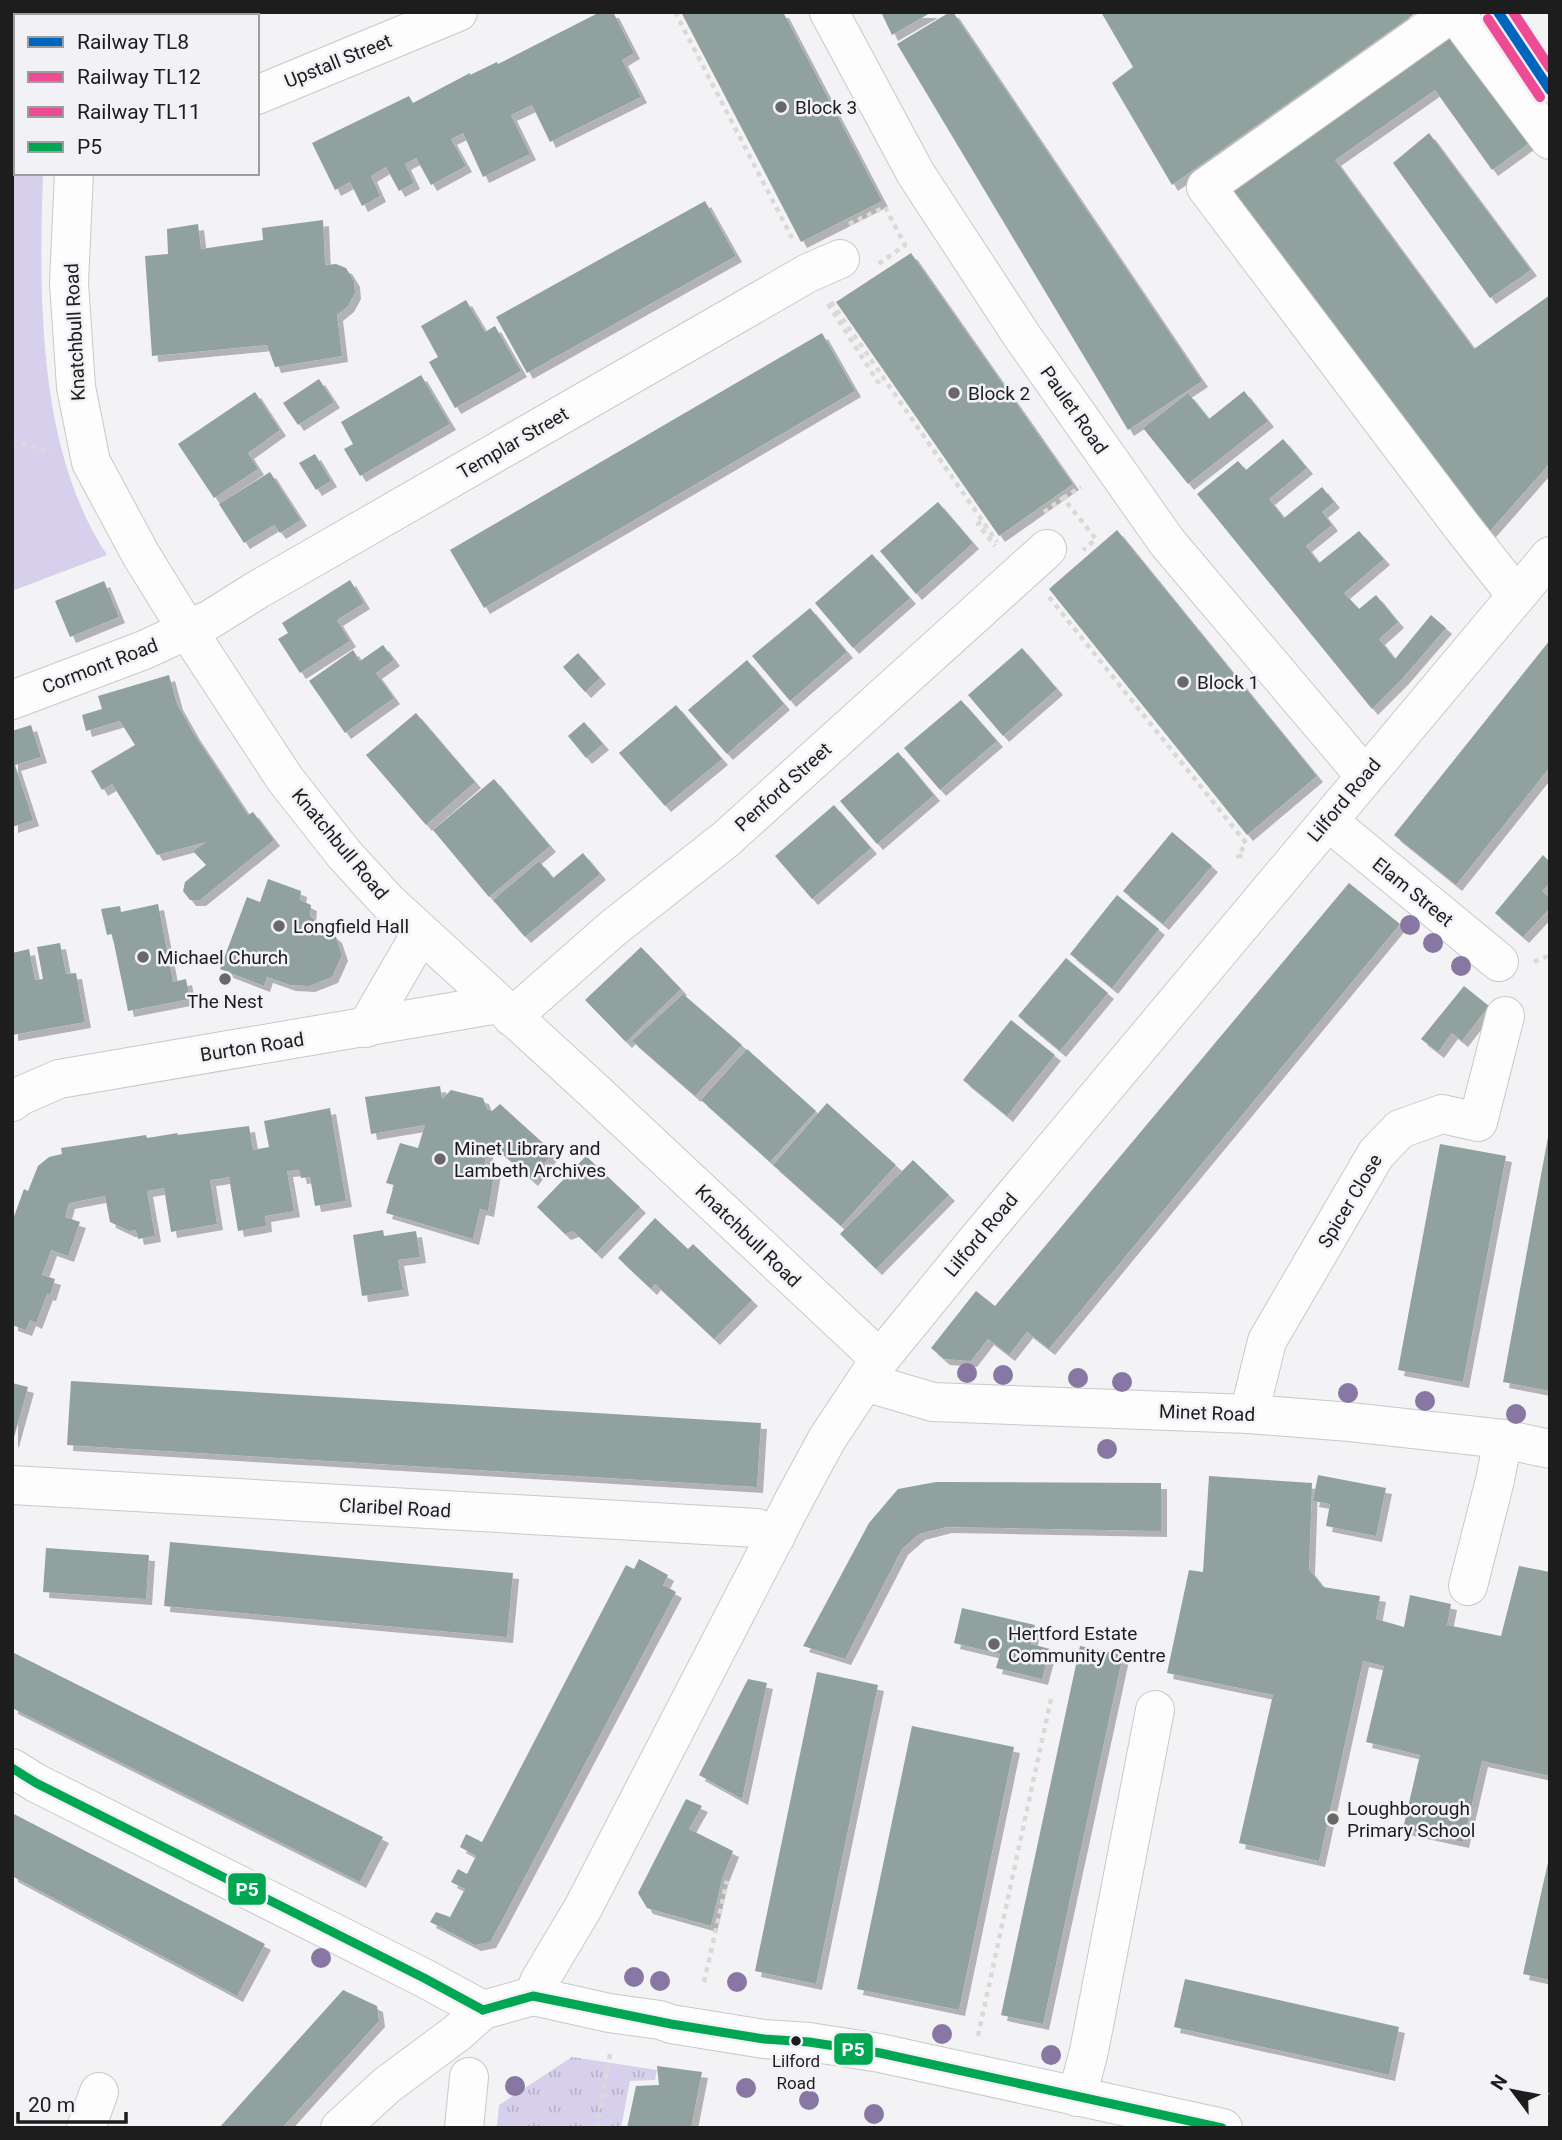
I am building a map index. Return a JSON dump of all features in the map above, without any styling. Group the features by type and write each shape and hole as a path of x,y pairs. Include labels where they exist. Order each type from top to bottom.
{"street":[{"name":"Upstall Street","path":"259,94 457,12"},
{"name":"Paulet Road","path":"829,12 916,174 1022,336 1167,542 1365,776"},
{"path":"1516,595 1206,187 1454,12 1550,140"},
{"name":"Knatchbull Road","path":"74,175 69,283 76,387 91,462 141,555 285,779 368,881 505,1011 872,1371"},
{"name":"Templar Street","path":"188,631 834,261"},
{"name":"Penford Street","path":"505,1011 726,839 1056,539"},
{"name":"Lilford Road","path":"533,1996 583,1908 827,1439 872,1371 973,1245 1550,556"},
{"name":"Cormont Road","path":"12,699 188,631"},
{"name":"Elam Street","path":"1328,821 1499,962"},
{"path":"366,1028 421,933"},
{"name":"Burton Road","path":"12,1102 59,1079 366,1028 505,1011"},
{"name":"Spicer Close","path":"1249,1414 1267,1340 1376,1154 1400,1129 1443,1114 1478,1122 1505,1016"},
{"name":"Minet Road","path":"872,1371 933,1402 1249,1414 1503,1439 1550,1449"},
{"path":"1468,1586 1503,1439"},
{"name":"Claribel Road","path":"12,1485 757,1528 776,1536"},
{"path":"1076,2097 1089,2051 1156,1710"},
{"path":"12,1768 36,1783 425,1978 483,2011"},
{"path":"340,2128 378,2092 457,2034 483,2011 533,1996 670,2024 880,2053 1076,2097 1126,2118 1223,2128"},
{"path":"464,2128 469,2077"},
{"path":"86,2128 99,2092"}],"path":[{"path":"675,12 834,261 878,382 885,378"},
{"path":"834,261 905,245 885,207 834,261 830,300 999,544"},
{"path":"12,440 54,454"},
{"path":"1063,498 1096,539 1056,539 1063,498"},
{"path":"1041,587 1246,843 1238,856 1246,858 1252,851"},
{"path":"977,2037 1051,1699"},
{"path":"704,1982 727,1881"},
{"path":"597,2128 610,2054"}],"green space":[{"path":"12,12 48,12 14,14 14,175 43,175 43,319 55,420 67,468 84,513 107,555 12,591"},
{"path":"572,2057 657,2070 655,2080 630,2081 621,2128 497,2128 499,2105"}],"building":[{"path":"148,12 212,14 148,14"},
{"path":"600,12 613,12 634,53 622,60 641,97 550,142 532,105 511,115 530,154 483,177 463,133 451,139 466,166 431,185 416,158 405,164 414,183 399,191 386,167 371,176 380,196 362,206 350,182 335,190 312,143 409,96 413,103 470,73 497,62 498,64"},
{"name":"Block 3","path":"681,12 783,12 882,201 801,242"},
{"path":"881,12 932,12 892,35"},
{"path":"953,12 1202,381 1128,430 897,44"},
{"path":"1101,12 1417,12 1172,185 1112,83 1133,67"},
{"path":"1455,31 1535,139 1492,170 1435,90 1335,160 1474,349 1550,295 1550,463 1484,538 1231,189"},
{"path":"1429,133 1531,270 1490,298 1393,163"},
{"path":"705,201 736,256 527,373 496,317"},
{"path":"323,220 325,265 336,264 346,268 354,281 355,293 348,306 337,315 342,356 275,367 267,345 152,356 145,256 168,254 167,229 198,224 201,249 263,240 262,228"},
{"name":"Block 2","path":"911,253 1073,484 999,536 836,302"},
{"path":"466,300 485,332 495,326 521,371 455,408 429,362 438,357 421,326"},
{"path":"822,333 855,391 484,608 450,550"},
{"path":"421,375 450,424 360,476 344,449 353,444 341,422"},
{"path":"319,379 334,402 298,425 283,403"},
{"path":"1244,391 1268,421 1188,484 1143,428 1188,393 1209,419"},
{"path":"255,392 280,430 248,453 258,469 214,498 178,444"},
{"path":"1283,439 1307,468 1269,499 1284,518 1322,487 1334,502 1322,512 1332,525 1306,546 1319,563 1359,531 1384,559 1344,593 1359,609 1376,595 1398,622 1379,639 1395,659 1431,615 1446,628 1372,709 1197,494 1238,461 1246,470"},
{"path":"315,454 331,481 316,490 299,463"},
{"path":"270,472 301,520 280,533 274,525 244,543 219,504"},
{"path":"938,502 973,543 916,594 880,551"},
{"name":"Block 1","path":"1117,530 1317,776 1247,835 1049,589"},
{"path":"872,554 910,598 853,648 815,603"},
{"path":"350,580 364,603 337,620 350,641 300,673 278,639 288,633 282,623"},
{"path":"104,581 119,617 70,637 55,601"},
{"path":"810,608 847,652 790,701 752,656"},
{"path":"1550,640 1550,767 1456,885 1394,835"},
{"path":"383,645 394,660 376,673 394,698 345,733 309,681 353,650 360,661"},
{"path":"1022,648 1057,689 1003,736 968,695"},
{"path":"578,653 600,678 585,692 563,667"},
{"path":"747,660 784,704 727,754 688,710"},
{"path":"169,675 177,704 194,734 248,815 253,812 274,840 200,900 190,900 183,891 185,882 206,865 193,851 206,842 157,855 112,784 102,790 91,771 135,745 120,721 86,731 82,715 102,709 98,696"},
{"path":"961,700 997,741 940,790 904,748"},
{"path":"676,705 722,759 665,806 619,753"},
{"path":"416,713 475,782 426,825 366,755"},
{"path":"584,722 603,744 586,758 568,736"},
{"path":"31,725 41,757 15,765 33,820 12,827 12,731"},
{"path":"898,752 934,795 877,844 840,801"},
{"path":"494,779 550,846 489,897 433,830"},
{"path":"834,805 871,848 812,899 775,856"},
{"path":"1172,832 1212,866 1163,924 1123,891"},
{"path":"583,853 600,874 525,937 493,900 539,861 553,878"},
{"path":"1543,855 1550,862 1550,883 1542,891 1550,898 1550,908 1523,937 1495,913"},
{"name":"Longfield Hall","path":"268,879 301,891 300,900 311,905 310,916 336,937 342,955 332,977 309,986 290,985 267,977 264,986 220,969 247,897 260,902"},
{"path":"1349,883 1400,924 1049,1349 1027,1332 1009,1355 988,1339 971,1361 944,1359 931,1348 976,1291 995,1306"},
{"path":"1117,895 1159,929 1112,988 1070,954"},
{"name":"Michael Church","path":"158,904 173,982 186,979 190,999 128,1011 112,934 107,935 101,909 120,906 121,912"},
{"path":"60,943 66,974 76,973 85,1022 12,1035 12,953 29,949 35,980 43,979 37,947"},
{"path":"641,947 681,989 626,1042 585,1000"},
{"path":"1066,958 1108,993 1060,1051 1018,1016"},
{"path":"1464,986 1489,1006 1462,1041 1452,1033 1438,1052 1421,1039"},
{"path":"683,994 742,1045 695,1096 632,1041"},
{"path":"1011,1020 1055,1055 1007,1116 963,1080"},
{"path":"747,1049 816,1111 770,1162 701,1100"},
{"name":"Minet Library and Lambeth Archives","path":"440,1086 442,1099 451,1090 483,1098 487,1109 492,1111 500,1104 553,1152 532,1180 489,1142 484,1166 495,1169 488,1211 480,1209 473,1239 386,1213 394,1185 386,1183 400,1143 418,1148 425,1125 371,1134 365,1097"},
{"path":"827,1103 896,1165 841,1226 773,1165"},
{"path":"330,1108 346,1201 315,1206 310,1177 301,1178 299,1170 287,1171 294,1211 265,1216 266,1226 238,1231 229,1177 210,1180 217,1224 171,1232 164,1188 147,1191 155,1236 138,1239 136,1230 129,1231 110,1222 105,1196 69,1203 65,1217 80,1222 68,1256 51,1250 42,1275 55,1279 50,1295 47,1294 36,1323 30,1320 26,1330 12,1325 12,1222 24,1189 28,1191 38,1166 49,1157 62,1154 61,1148 146,1135 147,1138 249,1126 253,1150 269,1147 264,1121"},
{"path":"1550,1137 1550,1391 1503,1382"},
{"path":"1440,1144 1506,1156 1463,1382 1398,1370"},
{"path":"586,1156 640,1207 596,1253 573,1231 565,1234 537,1207"},
{"path":"913,1160 949,1195 876,1269 840,1234"},
{"path":"655,1218 688,1249 693,1244 752,1300 714,1339 655,1284 651,1289 618,1258"},
{"path":"383,1230 384,1236 416,1231 420,1257 398,1260 403,1290 362,1296 353,1235"},
{"path":"71,1381 761,1423 757,1487 67,1445"},
{"path":"12,1383 28,1387 13,1441 12,1441"},
{"path":"1318,1475 1386,1488 1376,1536 1326,1526 1330,1504 1313,1501"},
{"path":"1209,1476 1312,1483 1309,1569 1323,1587 1380,1596 1376,1619 1404,1627 1410,1595 1451,1604 1447,1625 1501,1636 1519,1566 1550,1572 1550,1776 1482,1761 1463,1842 1403,1829 1420,1755 1366,1742 1384,1666 1363,1661 1319,1861 1239,1843 1273,1695 1167,1673 1189,1570 1203,1572"},
{"path":"936,1482 1161,1483 1161,1531 946,1527 919,1534 902,1549 845,1659 803,1646 869,1523 898,1489"},
{"path":"170,1542 513,1573 507,1637 164,1606"},
{"path":"46,1548 149,1555 146,1599 43,1592"},
{"path":"639,1559 668,1575 663,1585 676,1592 490,1942 475,1945 430,1922 436,1912 450,1917 465,1889 451,1882 458,1869 467,1874 476,1856 460,1847 466,1834 482,1842 626,1565 634,1569"},
{"name":"Hertford Estate Community Centre","path":"962,1608 1035,1625 1031,1644 1050,1649 1042,1679 996,1668 1000,1654 954,1643"},
{"path":"1080,1646 1123,1655 1043,2024 1001,2015"},
{"path":"12,1652 383,1837 360,1882 12,1708"},
{"path":"817,1672 878,1685 816,1984 755,1971"},
{"path":"748,1679 767,1683 742,1799 699,1775"},
{"path":"912,1726 1014,1747 959,2010 857,1989"},
{"path":"686,1799 702,1806 689,1829 733,1851 722,1879 711,1926 647,1908 638,1893"},
{"path":"12,1813 265,1944 237,1996 12,1876"},
{"path":"1550,1858 1550,1980 1523,1974"},
{"path":"1185,1979 1399,2027 1389,2075 1174,2027"},
{"path":"343,1990 377,2006 379,2021 282,2128 219,2128"},
{"path":"657,2066 702,2072 691,2128 627,2128 636,2086 659,2085"}],"rail line":[{"name":"TL8","path":"1498,12 1550,90"},
{"name":"TL11","path":"1513,12 1550,68"},
{"name":"TL12","path":"1488,19 1540,97"}],"transit line":[{"name":"P5","path":"12,1768 36,1783 483,2010"},
{"name":"P5","path":"483,2010 533,1996 671,2024 880,2053 1222,2128"}],"place":[{"name":"Block 3","path":"781,107"},
{"name":"Block 2","path":"954,393"},
{"name":"Block 1","path":"1183,682"},
{"name":"Longfield Hall","path":"279,926"},
{"name":"Michael Church","path":"143,957"},
{"name":"The Nest","path":"225,979"},
{"name":"Minet Library and Lambeth Archives","path":"440,1159"},
{"name":"Hertford Estate Community Centre","path":"994,1644"},
{"name":"Loughborough Primary School","path":"1333,1819"},
{"name":"Lilford Road","path":"796,2041"}]}
